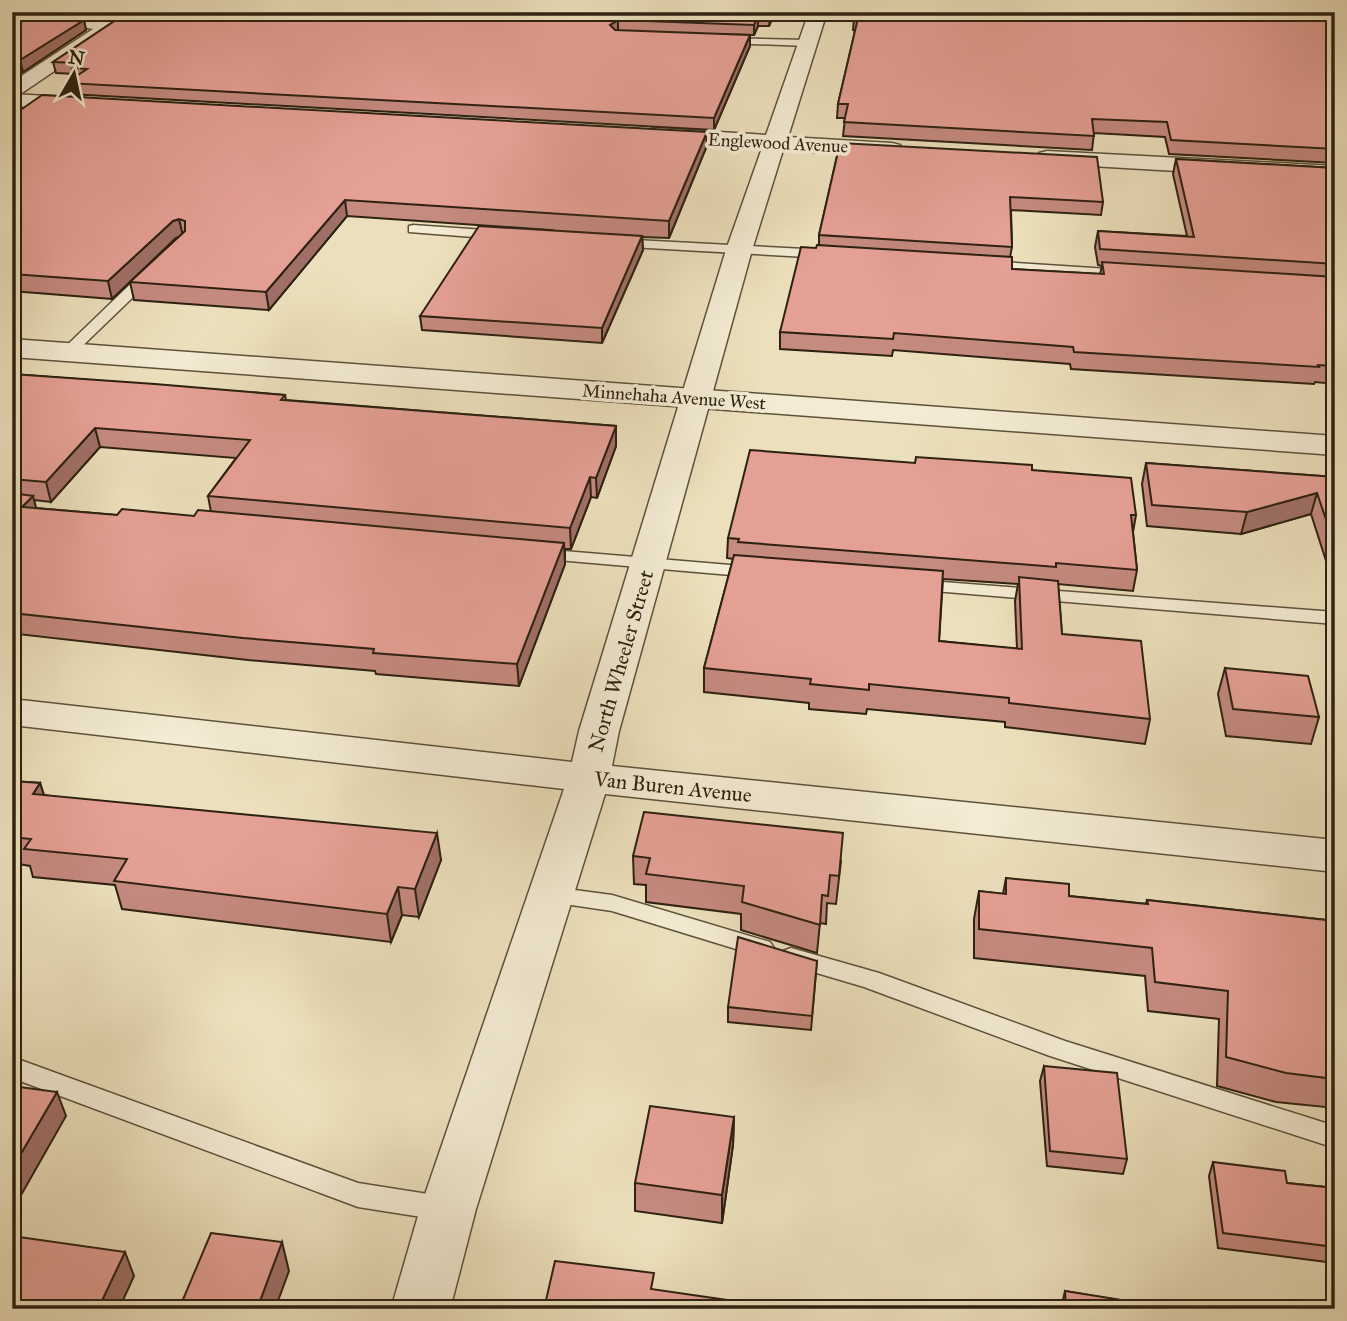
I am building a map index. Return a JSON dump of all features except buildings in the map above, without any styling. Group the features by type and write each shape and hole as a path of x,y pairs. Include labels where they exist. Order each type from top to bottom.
{"street":[{"path":"47,12 85,22 113,25"},
{"path":"12,92 132,12"},
{"name":"North Wheeler Street","path":"419,1309 448,1209 589,778 599,731 738,250 777,143 813,28"},
{"path":"12,100 111,105"},
{"name":"Englewood Avenue","path":"634,134 909,150"},
{"path":"1019,156 1335,173"},
{"name":"Minnehaha Avenue West","path":"12,348 1335,446"},
{"name":"Van Buren Avenue","path":"12,712 589,778 1335,856"}],"lane":[{"path":"715,39 813,28"},
{"path":"413,229 508,236"},
{"path":"602,242 833,255"},
{"path":"67,353 163,261"},
{"path":"972,264 1140,275"},
{"path":"526,552 771,573"},
{"path":"894,583 1335,618"},
{"path":"552,895 612,903 870,980 1059,1049 1335,1137"},
{"path":"12,1067 358,1195 448,1209"}]}
